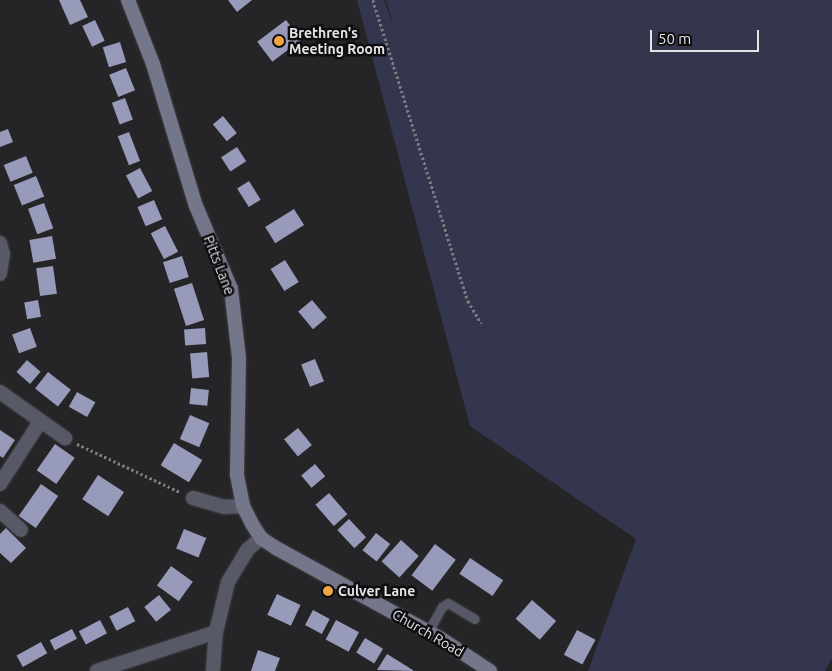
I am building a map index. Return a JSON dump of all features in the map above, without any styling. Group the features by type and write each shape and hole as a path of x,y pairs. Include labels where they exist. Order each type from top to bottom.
{"main road":[{"name":"Pitts Lane","path":"128,0 153,64 196,206 231,289 239,358 237,475 243,506 261,538"},
{"name":"Church Road","path":"261,538 428,632 490,671"}],"street":[{"path":"0,243 3,254 0,274"},
{"path":"0,392 65,438"},
{"path":"0,484 40,422"},
{"path":"193,498 224,507 243,506"},
{"path":"0,511 21,530"},
{"path":"213,671 216,632 228,582 247,550 261,538"},
{"path":"97,671 216,632"}],"lane":[{"path":"428,632 442,607 448,604 475,619"}],"path":[{"path":"373,0 468,301 481,323"},
{"path":"65,438 193,498"}],"shaded area":[{"path":"357,0 384,0 394,28 386,0 832,0 832,658 825,671 588,671 636,539 470,426"}],"building":[{"path":"59,0 80,0 88,17 70,25"},
{"path":"228,0 252,0 237,12"},
{"path":"95,20 105,41 92,47 82,26"},
{"name":"Brethren's Meeting Room","path":"286,20 301,40 272,62 257,42"},
{"path":"120,42 126,62 109,67 103,47"},
{"path":"126,68 135,90 118,97 109,75"},
{"path":"125,98 133,120 120,124 112,103"},
{"path":"223,116 237,133 227,141 213,124"},
{"path":"8,129 13,142 0,147 0,132"},
{"path":"129,132 140,161 129,165 118,136"},
{"path":"237,147 246,161 230,172 221,157"},
{"path":"26,156 33,173 10,182 4,165"},
{"path":"140,168 152,191 138,198 126,176"},
{"path":"36,176 44,196 22,205 14,185"},
{"path":"249,181 261,200 249,207 237,188"},
{"path":"154,200 162,219 146,226 137,207"},
{"path":"44,203 53,228 37,234 28,209"},
{"path":"294,209 304,225 275,243 265,227"},
{"path":"165,226 178,252 164,259 151,233"},
{"path":"52,236 56,259 33,263 29,240"},
{"path":"182,256 189,277 170,283 163,262"},
{"path":"285,260 299,282 284,291 271,269"},
{"path":"53,266 57,294 40,296 36,268"},
{"path":"192,283 204,320 186,326 174,289"},
{"path":"38,300 41,317 27,319 24,302"},
{"path":"312,300 327,318 313,329 298,312"},
{"path":"30,328 37,347 19,353 12,334"},
{"path":"205,328 206,344 185,345 184,329"},
{"path":"207,352 209,377 192,378 190,353"},
{"path":"315,359 324,381 310,387 301,365"},
{"path":"27,360 41,372 30,384 17,372"},
{"path":"48,372 71,390 58,406 35,389"},
{"path":"191,388 209,390 207,406 189,404"},
{"path":"77,392 95,402 87,417 69,407"},
{"path":"190,415 209,423 199,447 180,439"},
{"path":"298,428 312,445 298,456 284,439"},
{"path":"0,430 15,440 3,458 0,456"},
{"path":"174,443 202,460 189,482 161,465"},
{"path":"55,444 75,458 56,484 37,470"},
{"path":"315,464 325,476 311,488 301,476"},
{"path":"98,475 124,492 108,516 82,499"},
{"path":"41,484 58,496 36,528 19,516"},
{"path":"329,493 347,514 334,526 315,505"},
{"path":"349,519 366,537 354,548 337,530"},
{"path":"6,528 26,548 11,563 0,553 0,534"},
{"path":"184,529 206,538 198,557 176,548"},
{"path":"376,533 390,544 377,561 362,550"},
{"path":"401,540 419,556 399,578 382,562"},
{"path":"435,544 456,560 432,591 412,575"},
{"path":"470,558 503,580 493,596 459,574"},
{"path":"171,566 193,582 179,601 157,585"},
{"path":"277,594 301,605 291,626 267,615"},
{"path":"159,595 171,610 156,622 144,607"},
{"path":"532,600 556,621 540,640 516,619"},
{"path":"128,607 135,621 117,631 109,617"},
{"path":"313,610 330,619 322,634 305,625"},
{"path":"100,620 107,633 86,645 79,631"},
{"path":"336,620 359,632 349,652 326,639"},
{"path":"72,629 77,639 55,650 50,640"},
{"path":"577,630 596,640 582,665 564,655"},
{"path":"365,638 383,649 374,663 356,653"},
{"path":"41,642 47,653 23,667 17,656"},
{"path":"258,650 280,658 275,671 251,671"},
{"path":"387,654 408,667 414,671 377,670"}],"place":[{"name":"Brethren's Meeting Room","path":"279,41"},
{"name":"Culver Lane","path":"328,591"}]}
